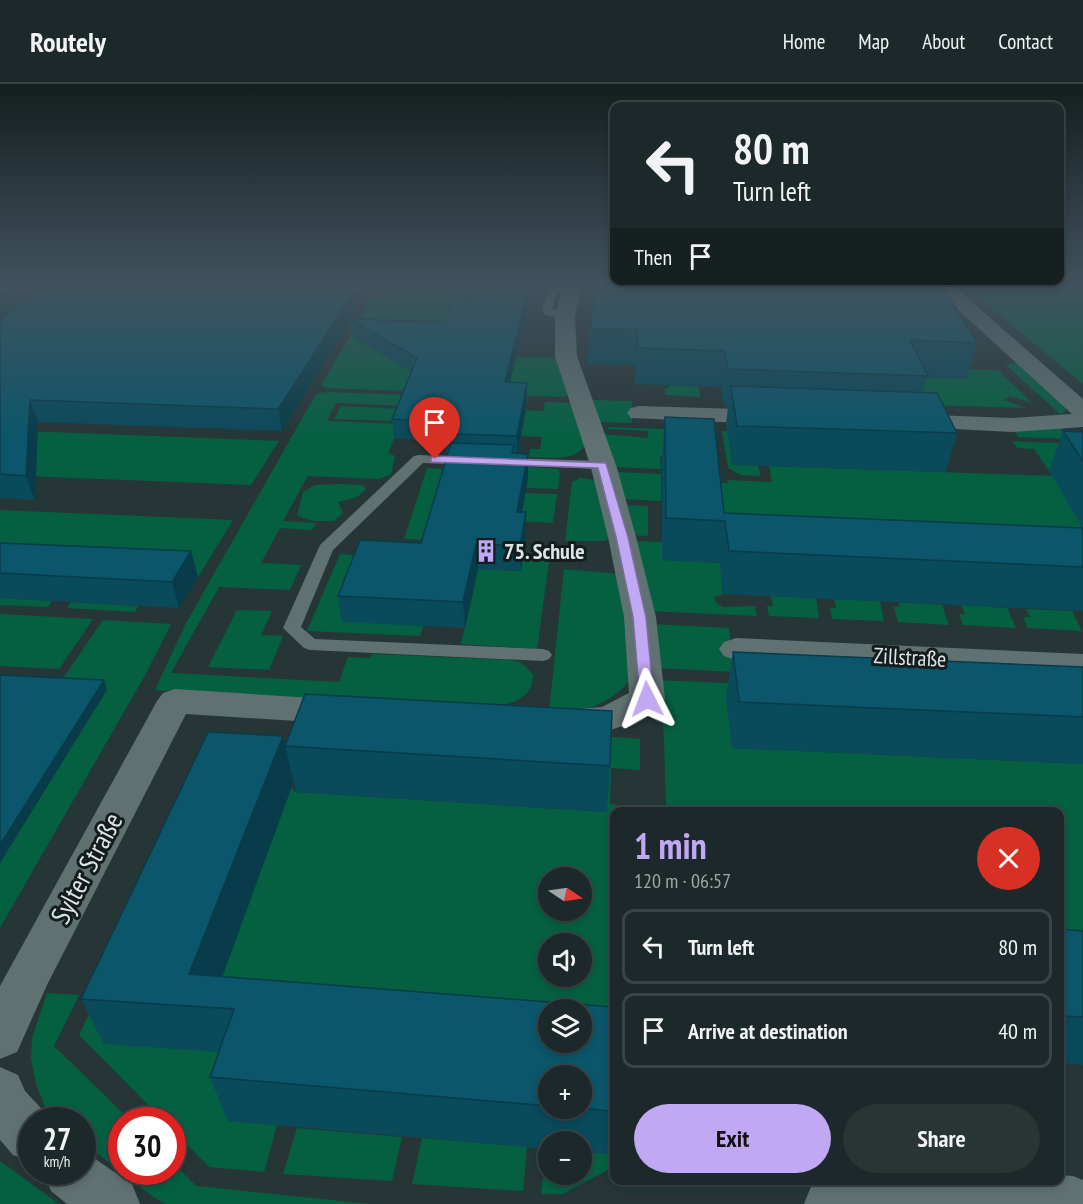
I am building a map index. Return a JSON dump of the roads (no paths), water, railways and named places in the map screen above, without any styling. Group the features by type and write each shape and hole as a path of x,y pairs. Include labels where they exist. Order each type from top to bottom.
{"street":[{"path":"545,724 608,719 647,699 640,617 622,537 602,465 566,356 567,335"},
{"path":"993,335 1083,411"},
{"path":"639,413 790,418"},
{"path":"884,421 1012,425 1083,420"},
{"name":"Zillstraße","path":"736,649 1083,665"},
{"name":"Sylter Straße","path":"0,1036 29,975 175,702 376,714"},
{"path":"0,1092 8,1109 18,1120"},
{"path":"87,1185 112,1204"},
{"path":"832,1204 878,1198 938,1197 1073,1204"}],"lane":[{"path":"543,655 310,644 292,628 326,548 419,459 602,465"}],"place":[{"name":"75. Schule","path":"486,551"}]}
